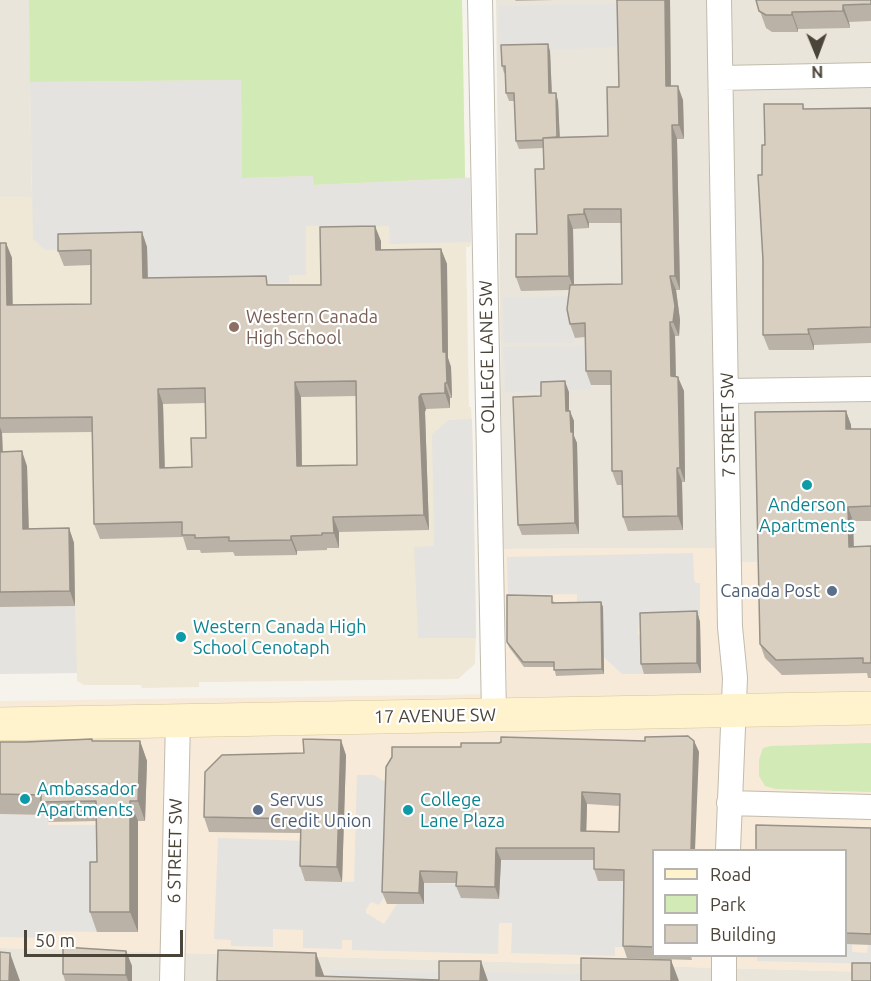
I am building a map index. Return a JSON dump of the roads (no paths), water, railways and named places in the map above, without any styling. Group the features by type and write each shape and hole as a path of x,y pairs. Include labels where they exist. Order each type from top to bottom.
{"main road":[{"name":"17 AVENUE SW","path":"0,723 871,708"}],"street":[{"name":"COLLEGE LANE SW","path":"480,0 494,714"},
{"name":"7 STREET SW","path":"719,0 730,627 734,669 728,849"},
{"path":"721,78 871,75"},
{"path":"727,391 871,389"},
{"name":"6 STREET SW","path":"172,981 178,720"},
{"path":"729,803 871,807"},
{"path":"724,957 724,981"}],"place":[{"name":"Western Canada High School","path":"234,327"},
{"name":"Anderson Apartments","path":"807,485"},
{"name":"Canada Post","path":"832,591"},
{"name":"Western Canada High School Cenotaph","path":"181,637"},
{"name":"Ambassador Apartments","path":"25,799"},
{"name":"Servus Credit Union","path":"258,810"},
{"name":"College Lane Plaza","path":"408,810"}]}
